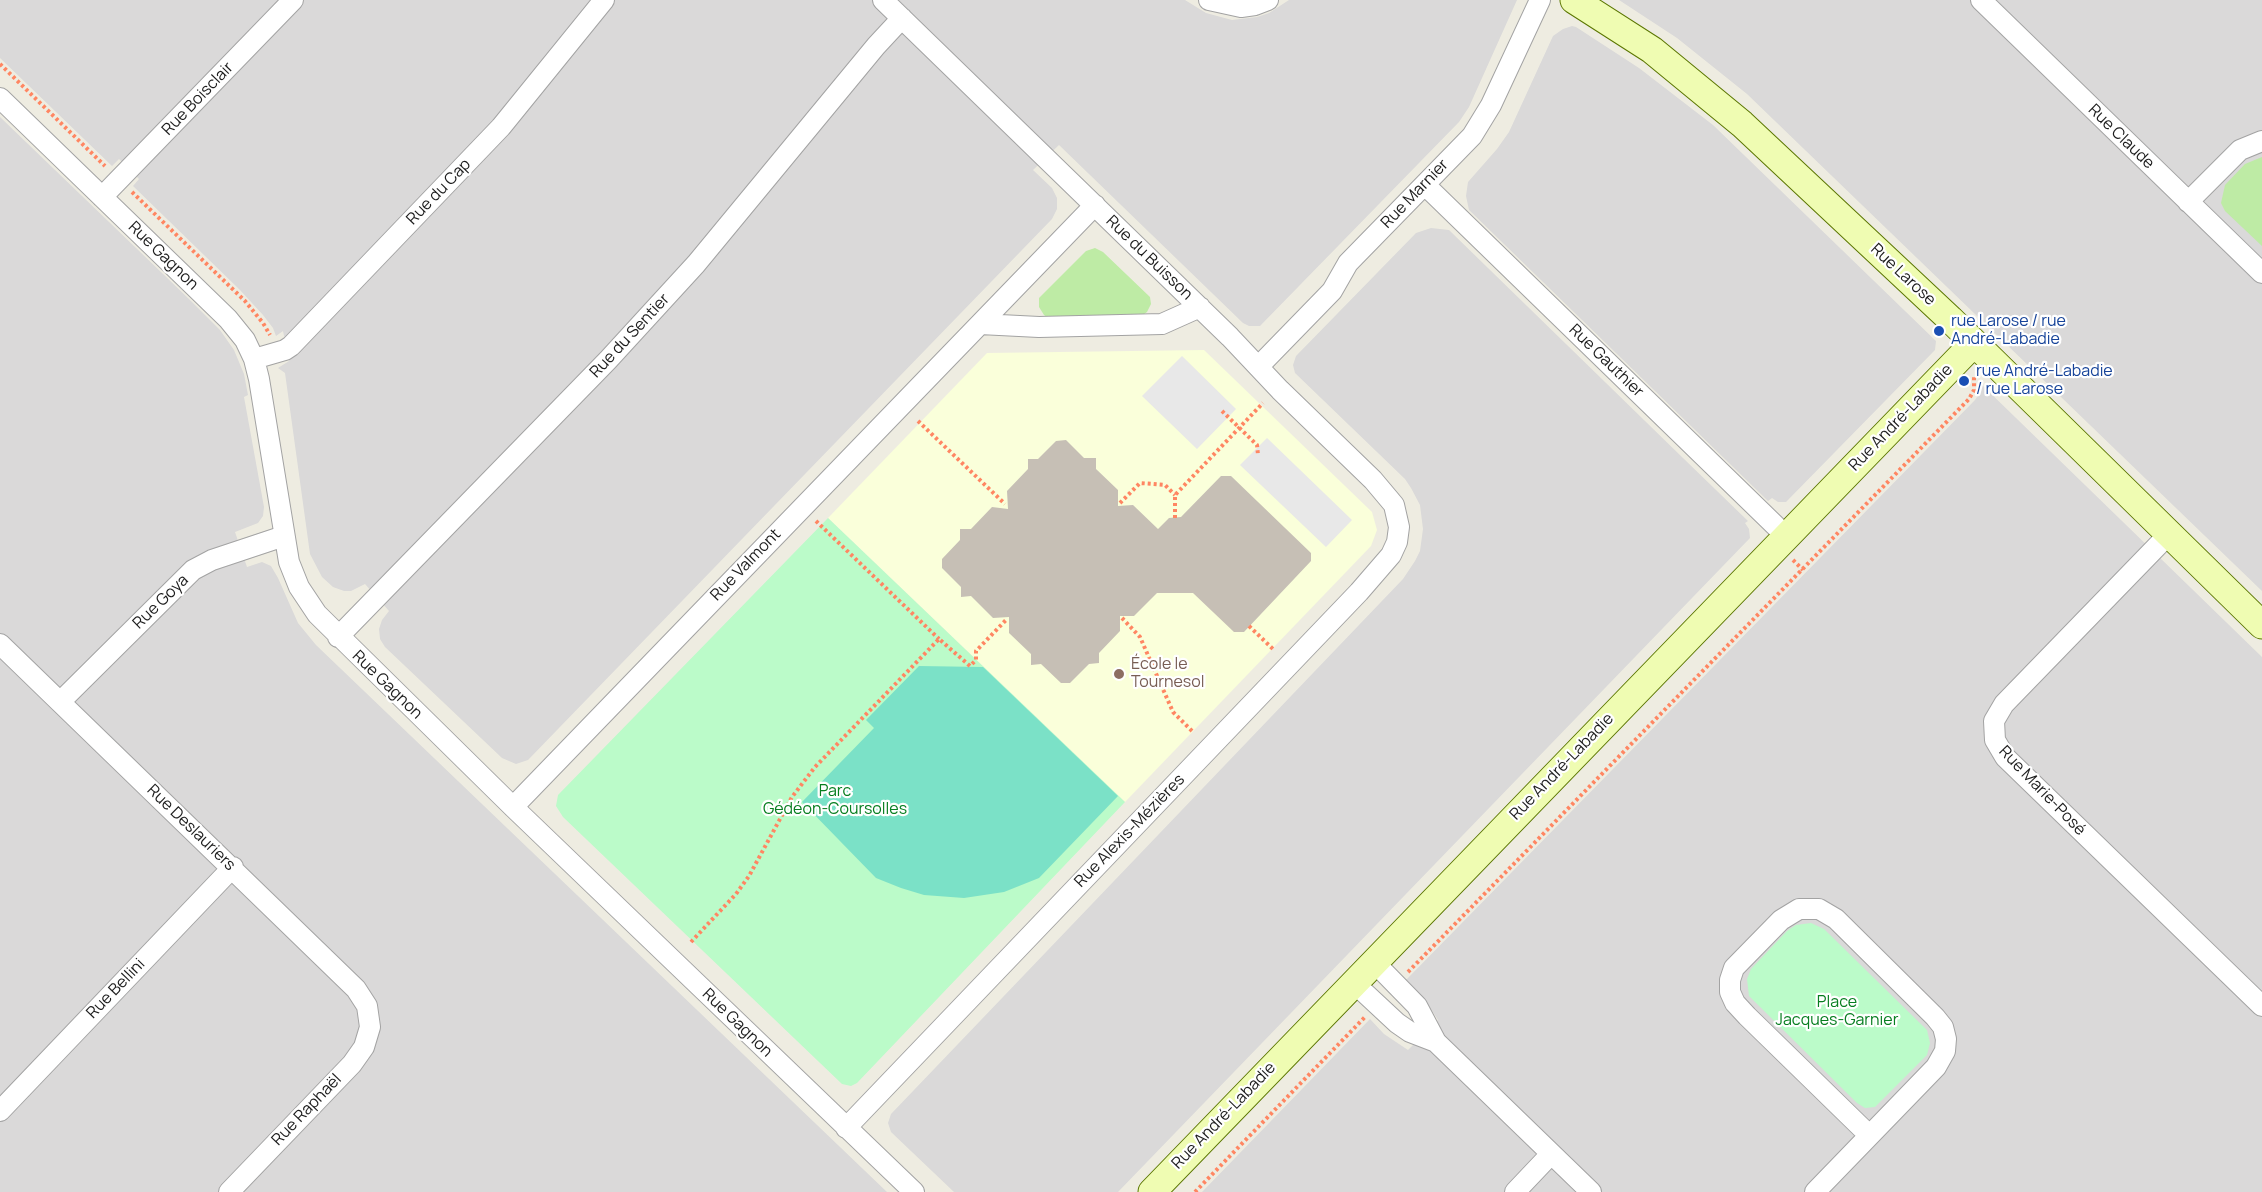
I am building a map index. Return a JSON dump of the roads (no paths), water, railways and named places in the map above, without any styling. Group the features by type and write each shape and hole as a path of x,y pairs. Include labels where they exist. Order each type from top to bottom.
{"street":[{"name":"Rue Boisclair","path":"102,197 293,0"},
{"name":"Rue du Cap","path":"254,359 291,346 501,127 604,0"},
{"name":"Rue du Buisson","path":"883,0 1200,307 1280,390 1385,492 1397,512 1399,526"},
{"path":"1209,0 1241,7 1268,0"},
{"name":"Rue Marnier","path":"1259,366 1332,291 1348,263 1472,136 1485,116 1540,0"},
{"name":"Rue Larose","path":"1574,0 1652,50 1706,92 1974,343 2262,626"},
{"name":"Rue Claude","path":"1981,0 2262,273"},
{"name":"Rue du Sentier","path":"338,637 608,360 696,264 876,46 902,18"},
{"name":"Rue Gagnon","path":"0,98 228,319 245,340 254,359 262,394 289,562 298,588 316,615 914,1192"},
{"path":"2188,202 2240,150 2262,141"},
{"name":"Rue Gauthier","path":"1425,185 1789,548"},
{"name":"Rue Valmont","path":"513,807 1095,205"},
{"path":"980,324 1039,327 1162,324 1200,307"},
{"name":"Rue André-Labadie","path":"1152,1192 1373,961 1789,548 1974,343"},
{"name":"Rue Alexis-Mézières","path":"846,1128 1359,592 1391,555 1397,542 1399,526"},
{"name":"Rue Marie-Posé","path":"2168,535 2004,704 1994,721 1995,740 2005,758 2262,1006"},
{"name":"Rue Goya","path":"60,702 193,570 212,560 284,536"},
{"name":"Rue Deslauriers","path":"0,644 233,867 356,989 367,1006 370,1020"},
{"name":"Rue Bellini","path":"0,1111 233,867"},
{"path":"1815,1192 1940,1062 1945,1051 1945,1033 1935,1017 1836,919 1819,909 1799,909 1787,915 1738,964 1731,974 1730,992 1734,1003 1869,1135"},
{"path":"1373,961 1417,1006 1436,1042 1591,1192"},
{"path":"1353,982 1397,1023 1410,1032 1436,1042"},
{"name":"Rue Raphaël","path":"229,1192 352,1064 367,1041 370,1020"},
{"path":"1515,1192 1551,1154"}],"place":[{"name":"rue Larose / rue André-Labadie","path":"1939,331"},
{"name":"rue André-Labadie / rue Larose","path":"1964,381"},
{"name":"École le Tournesol","path":"1119,674"}],"park label":[{"name":"Parc Gédéon-Coursolles","path":"835,801"},
{"name":"Place Jacques-Garnier","path":"1837,1012"}]}
